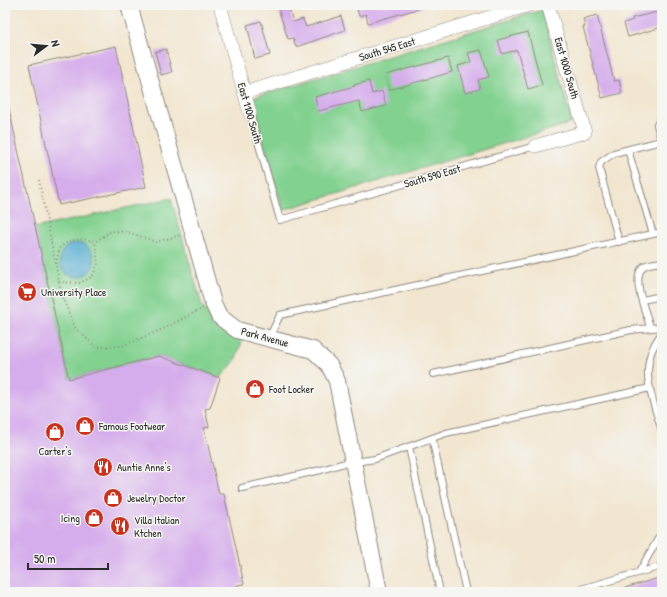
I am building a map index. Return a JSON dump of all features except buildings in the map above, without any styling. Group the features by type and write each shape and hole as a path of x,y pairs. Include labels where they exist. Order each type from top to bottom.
{"street":[{"name":"Park Avenue","path":"129,5 213,303 219,316 237,330 313,350 328,365 337,381 379,592"},
{"name":"East 1100 South","path":"220,5 250,113"},
{"name":"South 545 East","path":"244,93 529,5"},
{"name":"East 1000 South","path":"548,5 585,132"},
{"name":"South 590 East","path":"535,146 585,132"}],"lane":[{"name":"East 1100 South","path":"250,113 280,220"},
{"path":"619,242 599,168 601,162 606,157 628,150 661,143 657,125 662,116"},
{"name":"South 590 East","path":"280,220 535,146"},
{"path":"628,150 653,234"},
{"path":"269,339 280,315 662,232"},
{"path":"650,327 637,281 639,272 645,265 662,262"},
{"path":"642,300 662,296"},
{"path":"433,374 650,327 662,327"},
{"path":"662,333 654,344 649,356 647,374 662,431"},
{"path":"242,488 352,462 375,459 446,433 650,388"},
{"path":"432,438 466,592"},
{"path":"409,447 440,592"},
{"path":"639,572 662,532"},
{"path":"570,592 587,590 639,572 662,566"}],"path":[{"path":"39,180 62,297 76,328 96,347 122,346 163,329 213,303"},
{"path":"95,242 111,231 128,232 156,242 193,232"},
{"path":"56,265 60,247 67,242 85,238 95,242"},
{"path":"59,282 80,283 92,277 98,263 95,242"}],"green space":[{"path":"542,10 572,123 283,210 251,98"},
{"path":"171,198 202,306 220,326 243,338 235,361 220,378 159,356 69,379 35,228"}],"water":[{"path":"77,243 89,248 94,260 89,272 77,277 65,272 60,260 65,248"}],"place":[{"name":"University Place","path":"27,292"},
{"name":"Foot Locker","path":"255,389"},
{"name":"Famous Footwear","path":"85,426"},
{"name":"Carter's","path":"55,432"},
{"name":"Auntie Anne's","path":"103,467"},
{"name":"Jewelry Doctor","path":"113,498"},
{"name":"Icing","path":"94,518"},
{"name":"Villa Italian Ktchen","path":"120,526"}]}
